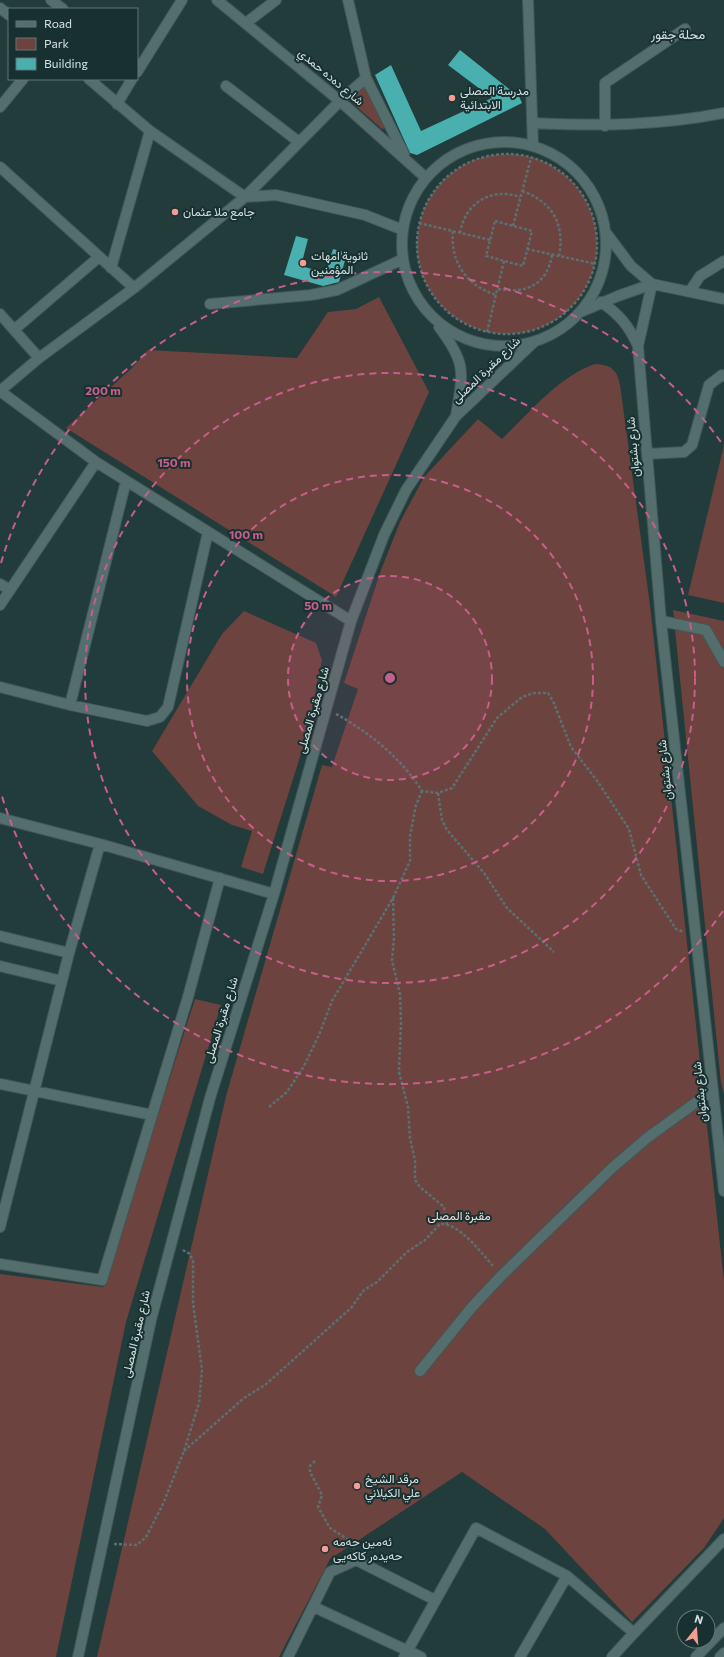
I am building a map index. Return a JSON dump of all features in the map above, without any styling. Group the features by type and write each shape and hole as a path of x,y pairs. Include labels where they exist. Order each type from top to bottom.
{"street":[{"path":"52,0 62,8"},
{"path":"138,70 182,0"},
{"name":"شارع دەدە حمدي","path":"216,0 340,101 426,178"},
{"path":"246,23 276,0"},
{"path":"348,0 366,78 407,160"},
{"path":"528,0 533,146"},
{"path":"0,8 8,14"},
{"path":"605,126 606,82 685,29"},
{"path":"351,622 96,462 0,391 39,358 134,288 245,197 298,142 366,78"},
{"path":"0,106 22,80"},
{"path":"90,80 150,131 245,197 276,195 365,215 403,230"},
{"path":"117,104 131,80"},
{"path":"226,86 298,142"},
{"path":"532,123 605,126 684,121 724,113"},
{"path":"112,268 150,131"},
{"path":"504,142 533,146 560,158 583,179 599,204 606,234 606,255 602,276 594,295 581,312 567,325 552,335 534,342 505,346 476,342 450,330 428,312 412,287 403,259 403,230 411,202 426,178 448,158 475,146 504,142"},
{"path":"0,167 134,288"},
{"path":"606,234 631,266 652,284"},
{"path":"15,329 99,257"},
{"path":"210,304 311,295 336,290 403,259"},
{"path":"690,291 700,276 724,261"},
{"path":"581,312 601,302 652,284 724,298"},
{"name":"شارع بشتوان","path":"652,284 638,346 661,621 724,1191"},
{"name":"شارع بشتوان","path":"601,302 614,310 624,320 632,332 638,346"},
{"name":"شارع مقبرة المصلى","path":"428,312 454,347 461,365 462,382 456,416"},
{"path":"0,314 15,329 39,358"},
{"name":"شارع مقبرة المصلى","path":"78,1657 151,1320 210,1098 274,894 351,622 384,534 406,490 456,416 534,342"},
{"path":"647,454 684,452 692,445 709,385 722,375 724,376"},
{"path":"0,605 96,462"},
{"path":"70,705 126,481"},
{"path":"0,687 70,705 147,721 160,717 168,707 208,532"},
{"path":"0,584 10,590"},
{"path":"661,621 706,630 724,662"},
{"path":"0,818 100,844 274,894"},
{"path":"0,1228 33,1091 69,953 100,844"},
{"path":"0,1264 102,1280 188,997 220,878"},
{"path":"0,936 69,953"},
{"path":"0,966 62,981"},
{"path":"0,1084 152,1115"},
{"path":"420,1371 472,1307 502,1275 628,1154 713,1090"},
{"path":"405,1654 476,1528 567,1576 634,1633"},
{"path":"612,1657 724,1539"},
{"path":"288,1657 330,1572 356,1560 435,1600"},
{"path":"520,1657 567,1576"},
{"path":"314,1607 405,1654 421,1657"},
{"path":"696,1657 724,1628"},
{"path":"720,1657 724,1653"}],"path":[{"path":"496,155 517,155 531,158 556,168 572,182 585,198 594,217 598,237 596,264 592,278 582,297 568,312 554,322 524,333 505,335 487,332 472,327 457,319 444,309 433,296 425,281 420,265 417,248 419,223 429,200 441,183 457,169 476,160 496,155"},
{"path":"513,226 531,158"},
{"path":"522,191 538,198 552,212 560,230 559,256"},
{"path":"460,233 468,212 484,198 498,194 520,197"},
{"path":"495,221 513,226 532,231 523,266 486,256 495,221"},
{"path":"419,223 490,240"},
{"path":"453,231 453,250 459,268 471,282 483,290 496,295"},
{"path":"527,249 596,264"},
{"path":"498,289 516,291 532,286 544,276 551,262 552,255"},
{"path":"487,332 504,261"},
{"path":"422,791 438,793 452,788 497,718 522,697 534,693 548,693 553,701 571,747 598,782 628,829 641,875 644,880 676,929 696,936"},
{"path":"326,709 348,721 391,754 415,780 422,791"},
{"path":"270,1107 286,1092 304,1066 319,1035 332,1001 393,898 410,861 410,836 416,805 422,791"},
{"path":"438,793 442,820 447,830 484,873 507,908 554,952"},
{"path":"393,898 392,960 400,994 401,1008 402,1045 399,1072 408,1107 410,1138 416,1161 415,1180 420,1187 444,1207 447,1224"},
{"path":"184,1451 244,1398 265,1385 351,1308 368,1286 377,1282 407,1252 425,1240 436,1226 447,1224 458,1230 502,1275"},
{"path":"103,1542 137,1545 146,1537 163,1504 184,1451 199,1403 202,1370 193,1303 193,1261 190,1254 185,1250 171,1246"},
{"path":"315,1461 310,1466 310,1472 322,1495 318,1507 330,1528 349,1540 355,1547 356,1560"}],"green space":[{"path":"366,85 386,128 382,129 349,100"},
{"path":"498,154 516,154 541,161 557,169 571,180 582,194 590,210 597,235 597,253 590,278 582,294 571,308 557,319 533,330 516,334 498,334 481,330 457,319 437,301 432,294 421,270 417,253 417,235 421,218 432,194 450,174 457,169 481,158"},
{"path":"379,297 429,392 336,597 66,428 133,367 148,350 297,358 328,312 356,309"},
{"name":"مقبرة المصلى","path":"595,364 605,365 612,369 619,380 650,605 724,1281 724,1518 704,1548 632,1622 545,1529 462,1472 330,1559 279,1657 97,1657 226,1096 322,765 332,767 358,689 344,683 381,570 400,522 424,477 478,419 502,439 557,386 569,377"},
{"path":"724,445 724,603 688,595"},
{"path":"673,610 724,621 724,1094 721,1083"},
{"path":"244,611 316,643 322,660 306,738 263,874 241,867 252,831 232,825 198,806 152,751 222,634"},
{"path":"195,999 221,1005 126,1322 56,1657 0,1657 0,1274 103,1287"}],"building":[{"path":"460,50 514,93 517,92 522,103 417,155 410,153 375,75 391,65 421,131 492,98 448,65"},
{"path":"296,236 308,239 301,266 326,273 333,249 347,253 339,282 323,286 284,275"}],"place":[{"name":"مدرسة المصلى الابتدائية","path":"452,98"},
{"name":"جامع ملا عثمان","path":"175,212"},
{"name":"ثانوية امهات المؤمنين","path":"303,263"},
{"name":"مرقد الشيخ علي الكيلاني","path":"357,1486"},
{"name":"ئەمین حەمە حەیدەر کاکەیی","path":"325,1549"}],"district":[{"name":"محلة جقور","path":"678,34"}]}
